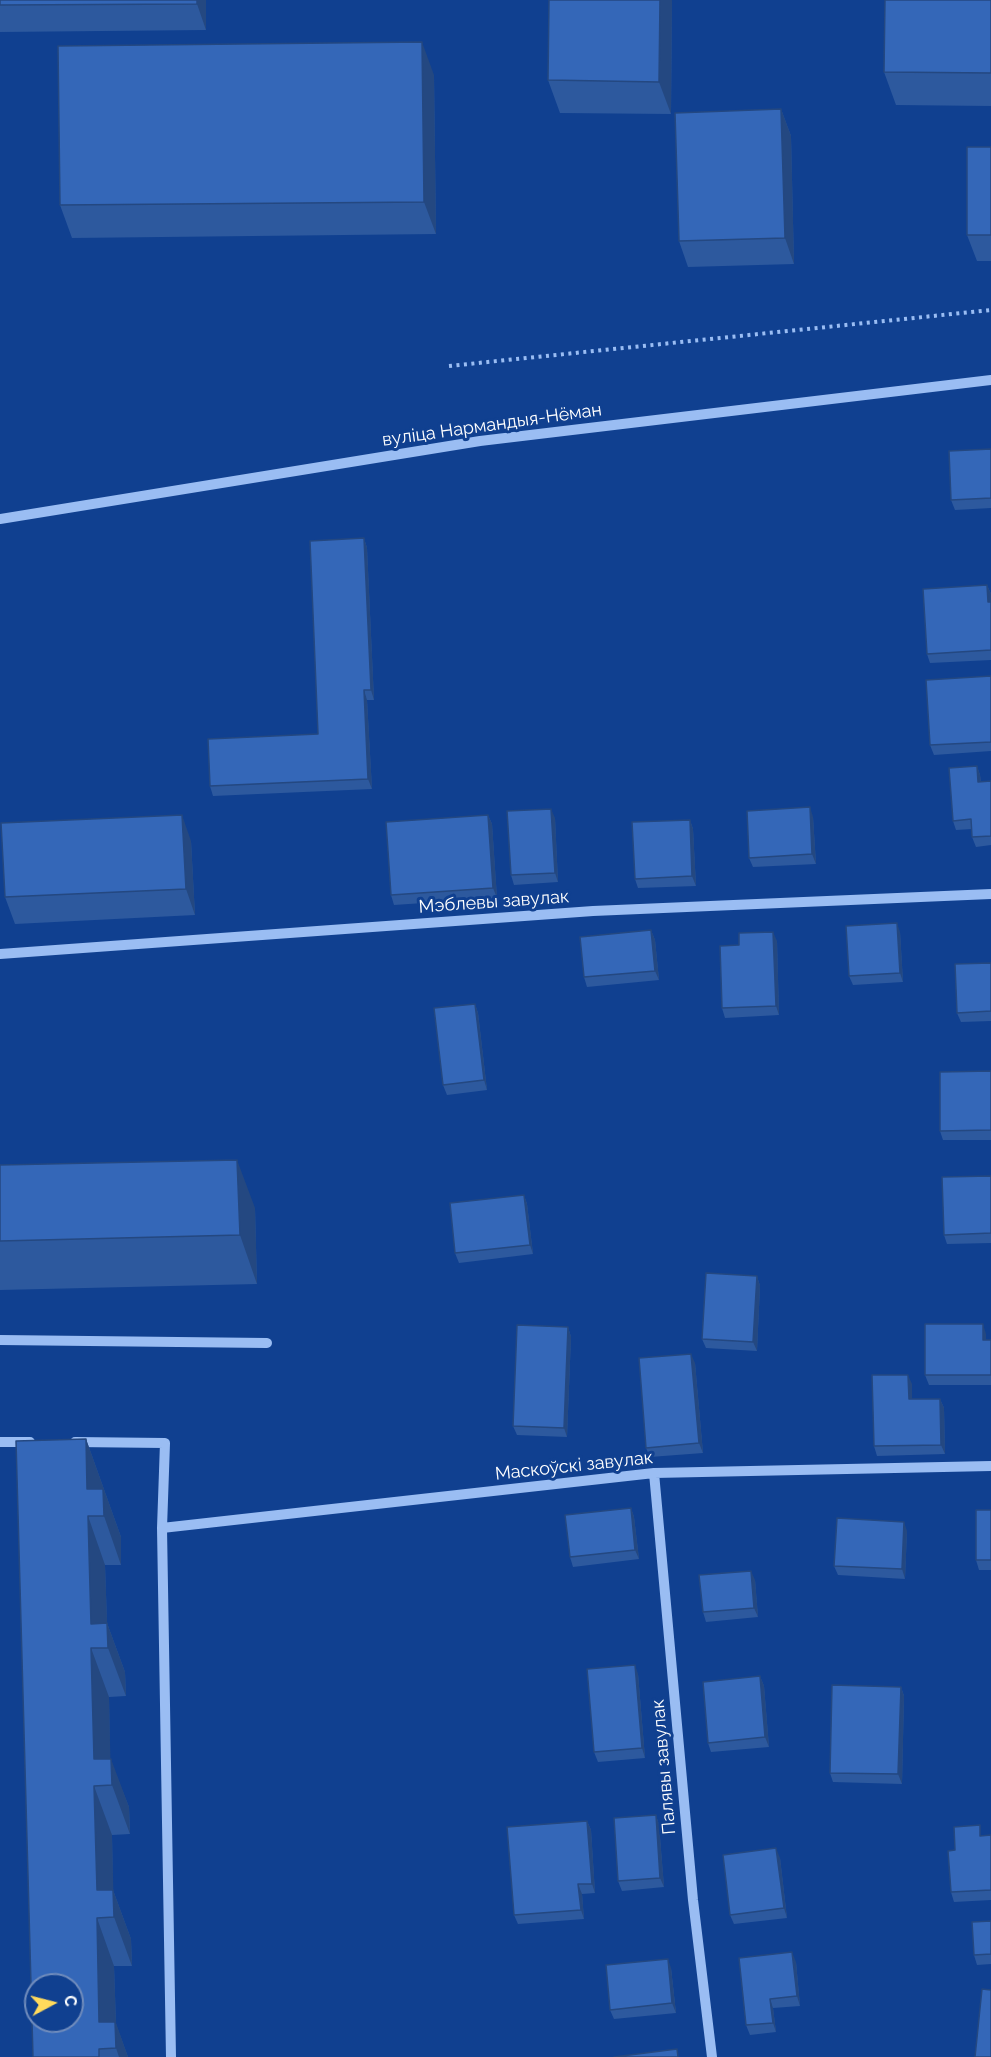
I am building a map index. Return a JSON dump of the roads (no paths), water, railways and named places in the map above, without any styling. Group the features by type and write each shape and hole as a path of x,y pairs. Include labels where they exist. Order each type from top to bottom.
{"street":[{"name":"вуліца Нармандыя-Нёман","path":"0,519 480,441 991,380"},
{"name":"Мэблевы завулак","path":"0,954 593,911 991,894"},
{"path":"0,1340 267,1343"},
{"path":"0,1442 47,1442"},
{"path":"59,1442 165,1443 162,1528 171,2057"},
{"name":"Маскоўскі завулак","path":"162,1528 654,1473 991,1466"},
{"name":"Палявы завулак","path":"654,1473 693,1900 712,2057"}]}
